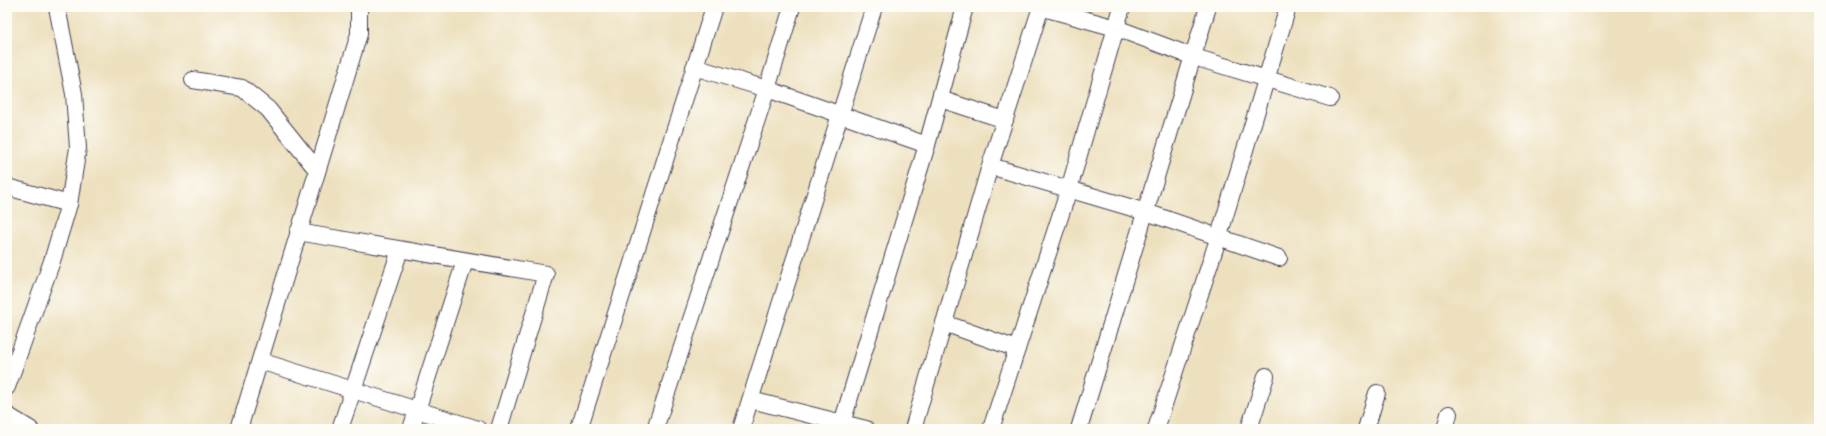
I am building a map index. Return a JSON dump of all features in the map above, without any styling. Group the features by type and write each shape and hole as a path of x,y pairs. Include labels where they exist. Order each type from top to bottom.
{"lane":[{"path":"7,387 52,261 69,204 78,148 74,94 57,7"},
{"path":"239,429 359,34 359,7"},
{"path":"579,429 714,7"},
{"path":"655,429 767,89 792,7"},
{"path":"741,429 874,7"},
{"path":"842,423 927,145 965,7"},
{"path":"913,429 990,166 1041,7 1116,28 1194,57 1330,98"},
{"path":"991,429 1069,189 1122,7"},
{"path":"1079,429 1194,57 1208,7"},
{"path":"1156,429 1219,236 1288,7"},
{"path":"694,67 767,89 927,145"},
{"path":"193,80 242,88 268,109 317,170"},
{"path":"940,99 1005,120"},
{"path":"990,166 1146,212 1279,258"},
{"path":"7,187 69,204"},
{"path":"298,232 465,262 546,274 499,429"},
{"path":"340,429 400,250"},
{"path":"411,429 465,262"},
{"path":"944,323 1017,349"},
{"path":"260,361 478,429"},
{"path":"1249,429 1266,376"},
{"path":"1366,429 1377,393"},
{"path":"751,400 866,429"},
{"path":"7,415 30,429"}]}
